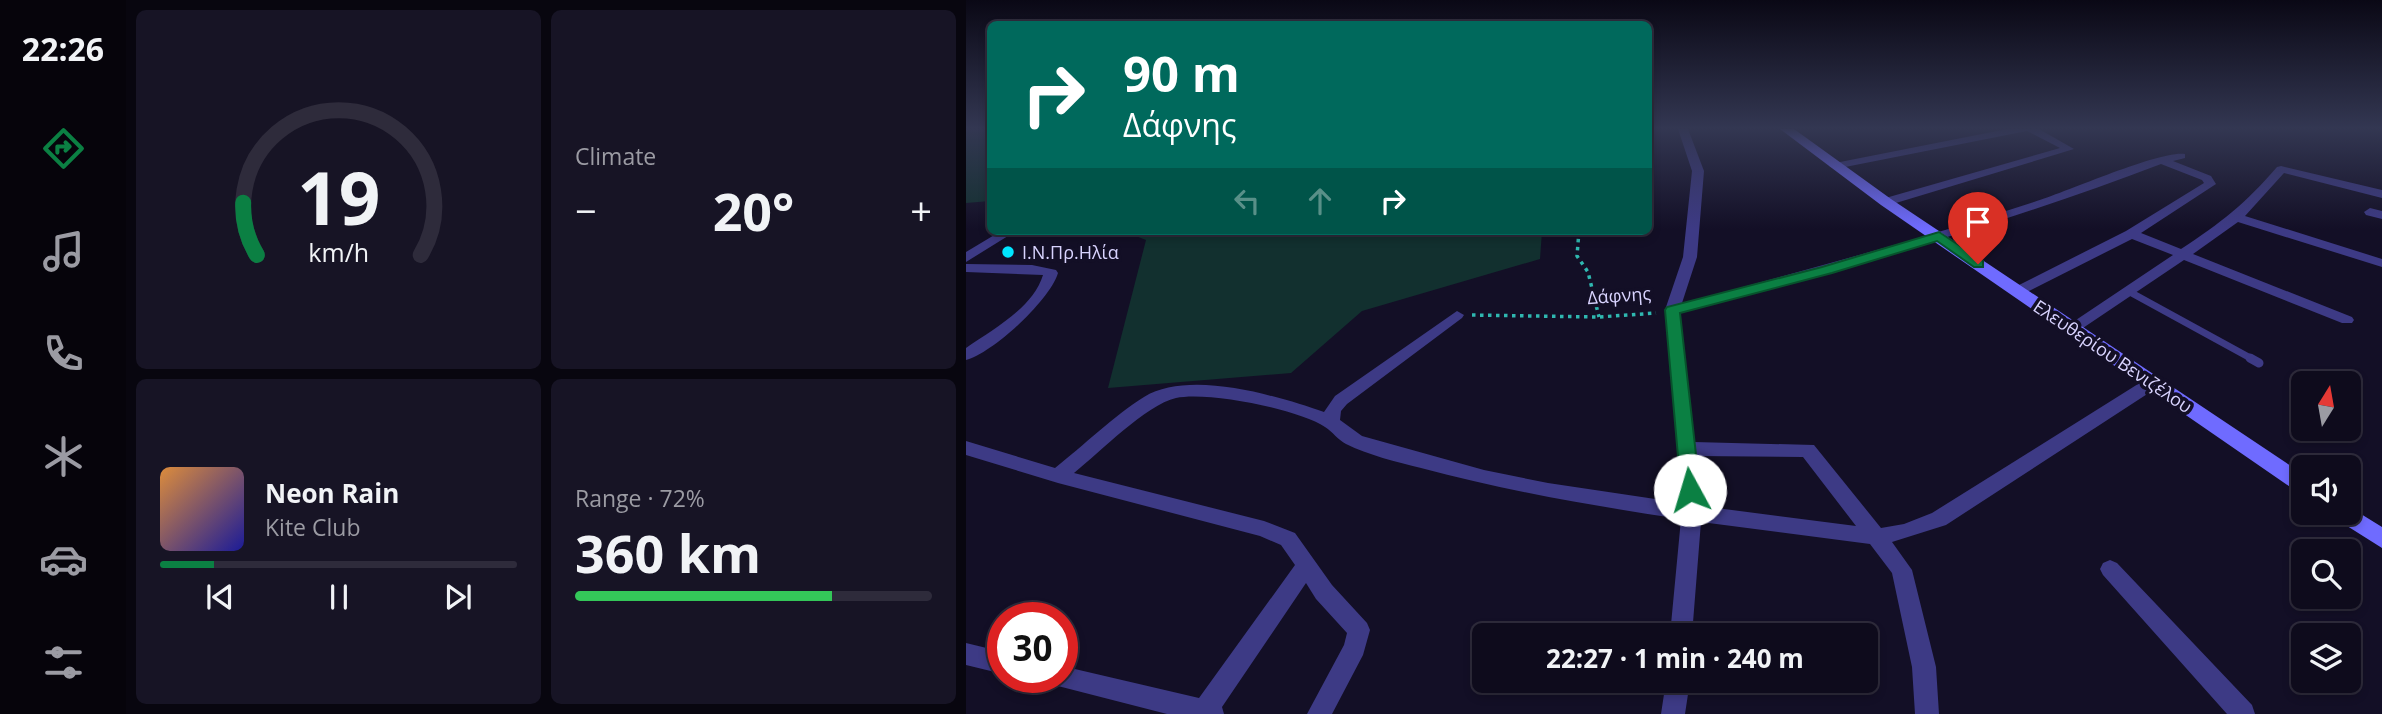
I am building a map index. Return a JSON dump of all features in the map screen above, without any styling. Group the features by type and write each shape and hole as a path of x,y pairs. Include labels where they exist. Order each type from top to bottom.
{"street":[{"path":"1682,623 1692,511 1672,310 1690,257 1698,171 1695,162"},
{"name":"Ελευθερίου Βενιζέλου","path":"1830,162 2291,477"},
{"path":"1835,166 1854,162"},
{"path":"1886,202 2023,162"},
{"name":"Δάφνης","path":"1672,310 1827,270 2028,209 2156,162"},
{"path":"2018,291 2131,234 2210,184 2207,178 2168,162"},
{"path":"2072,329 2236,216 2251,204 2281,169 2382,194"},
{"path":"2236,216 2382,263"},
{"path":"2131,234 2347,320"},
{"path":"966,258 1003,235"},
{"path":"966,268 1032,269 1051,273 1050,283 1030,306 966,355"},
{"path":"1331,422 1333,409 1341,400 1457,315"},
{"path":"1058,476 1151,401 1166,395 1204,391 1262,402 1331,422 1352,440 1509,482 1660,510 1692,511 1876,537 1905,531 1939,519 2152,383"},
{"path":"1685,449 1808,450 1902,570 1924,667 1927,714"},
{"path":"969,452 1264,529 1288,539 1324,592 1359,630 1355,648 1319,714"},
{"path":"2361,525 2382,539"},
{"path":"1078,681 1207,713 1306,566"},
{"path":"2110,569 2243,714"},
{"path":"966,654 987,659"},
{"path":"1673,714 1676,693"}],"lane":[{"path":"2128,291 2259,363"}],"path":[{"path":"1579,235 1577,256 1590,279 1599,317"},
{"name":"Δάφνης","path":"1457,315 1599,317 1672,310"}],"green space":[{"path":"966,162 987,162 987,201 966,203"},
{"path":"1133,235 1542,235 1540,259 1362,311 1291,373 1108,388 1146,240"}],"place":[{"name":"Ι.Ν.Πρ.Ηλία","path":"1008,252"}],"route":[{"path":"1690,490 1672,310 1827,270 1939,236 1978,264"}]}
